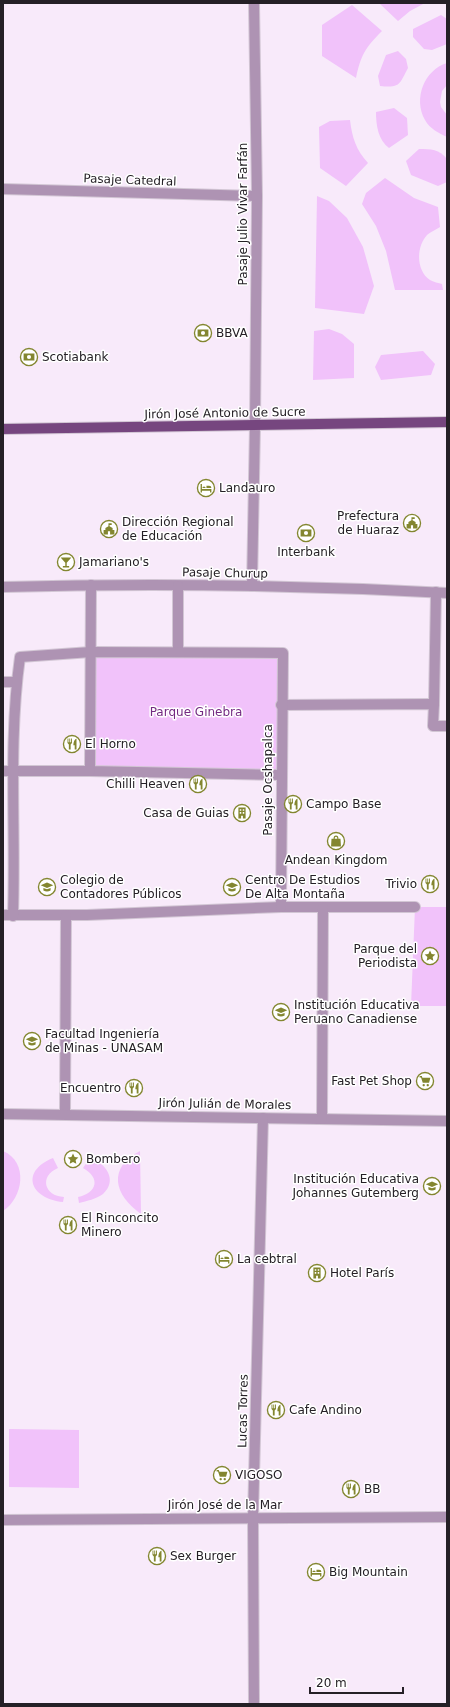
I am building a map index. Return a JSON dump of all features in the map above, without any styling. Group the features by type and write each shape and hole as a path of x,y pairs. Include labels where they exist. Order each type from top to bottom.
{"main road":[{"name":"Jirón José Antonio de Sucre","path":"3,429 447,422"}],"street":[{"name":"Pasaje Julio Vivar Farfán","path":"252,586 257,196 254,3"},
{"name":"Pasaje Catedral","path":"3,189 257,196"},
{"name":"Pasaje Churup","path":"3,587 91,584 252,586 447,593"},
{"path":"90,771 91,584"},
{"path":"178,586 178,652 91,652 20,657 16,682 8,771 8,916 87,915 282,907 415,907"},
{"path":"436,592 433,726 447,726"},
{"name":"Pasaje Ocshapalca","path":"178,652 283,653 281,705 282,907"},
{"path":"3,682 16,682"},
{"path":"281,705 434,704"},
{"path":"8,771 90,771 281,775"},
{"path":"322,1119 323,907"},
{"path":"65,1114 66,915"},
{"name":"Jirón Julián de Morales","path":"3,1114 447,1121"},
{"name":"Lucas Torres","path":"254,1704 253,1518 263,1118"},
{"name":"Jirón José de la Mar","path":"3,1520 447,1517"}],"green space":[{"path":"379,3 425,3 410,11 398,21"},
{"path":"352,5 382,31 364,52 356,78 322,56 322,25"},
{"path":"441,15 447,19 447,44 432,50 424,49 413,37 413,29"},
{"path":"398,51 406,59 408,68 403,78 395,86 380,86 378,76 386,55"},
{"path":"447,63 447,85 442,91 440,102 441,107 447,115 447,137 429,126 425,120 420,103 423,86 427,79 432,72"},
{"path":"394,108 407,118 408,135 389,148 380,137 376,122 376,112"},
{"path":"350,120 355,143 360,153 368,163 346,186 320,168 319,127 330,121"},
{"path":"419,149 434,150 441,153 447,159 447,182 438,186 411,175 406,161"},
{"path":"385,178 414,198 438,207 440,227 428,234 423,240 419,252 419,259 425,276 431,281 442,284 443,290 395,290 386,251 376,226 362,204 366,193"},
{"path":"317,196 329,201 347,218 363,247 374,286 364,314 315,308"},
{"path":"329,329 342,334 354,344 354,378 313,380 314,331"},
{"path":"423,351 435,364 431,375 381,380 375,367 381,355"},
{"name":"Parque Ginebra","path":"91,652 283,653 281,775 90,771"},
{"name":"Parque del Periodista","path":"415,907 447,907 447,1006 411,1006"},
{"path":"3,1151 11,1156 17,1163 20,1171 20,1180 19,1189 15,1198 3,1211"},
{"path":"140,1151 141,1214 125,1199 118,1182 122,1165 129,1158"},
{"path":"53,1158 58,1168 48,1176 46,1185 52,1193 57,1196 64,1197 63,1202 52,1200 43,1196 33,1184 33,1177 36,1170 42,1164"},
{"path":"90,1158 96,1160 105,1168 110,1178 110,1183 103,1194 94,1199 79,1203 78,1197 93,1189 94,1185 92,1176 83,1168"},
{"path":"9,1429 79,1430 79,1488 9,1487"}],"place":[{"name":"BBVA","path":"203,333"},
{"name":"Scotiabank","path":"29,357"},
{"name":"Landauro","path":"206,488"},
{"name":"Prefectura de Huaraz","path":"412,523"},
{"name":"Dirección Regional de Educación","path":"109,529"},
{"name":"Interbank","path":"306,533"},
{"name":"Jamariano's","path":"66,562"},
{"name":"El Horno","path":"72,744"},
{"name":"Chilli Heaven","path":"198,784"},
{"name":"Campo Base","path":"293,804"},
{"name":"Casa de Guias","path":"242,813"},
{"name":"Andean Kingdom","path":"336,841"},
{"name":"Trivio","path":"430,884"},
{"name":"Colegio de Contadores Públicos","path":"47,887"},
{"name":"Centro De Estudios De Alta Montaña","path":"232,887"},
{"name":"Parque del Periodista","path":"430,956"},
{"name":"Institución Educativa Peruano Canadiense","path":"281,1012"},
{"name":"Facultad Ingeniería de Minas - UNASAM","path":"32,1041"},
{"name":"Fast Pet Shop","path":"425,1081"},
{"name":"Encuentro","path":"134,1088"},
{"name":"Bombero","path":"73,1159"},
{"name":"Institución Educativa Johannes Gutemberg","path":"432,1186"},
{"name":"El Rinconcito Minero","path":"68,1225"},
{"name":"La cebtral","path":"224,1259"},
{"name":"Hotel París","path":"317,1273"},
{"name":"Cafe Andino","path":"276,1410"},
{"name":"VIGOSO","path":"222,1475"},
{"name":"BB","path":"351,1489"},
{"name":"Sex Burger","path":"157,1556"},
{"name":"Big Mountain","path":"316,1572"}]}
